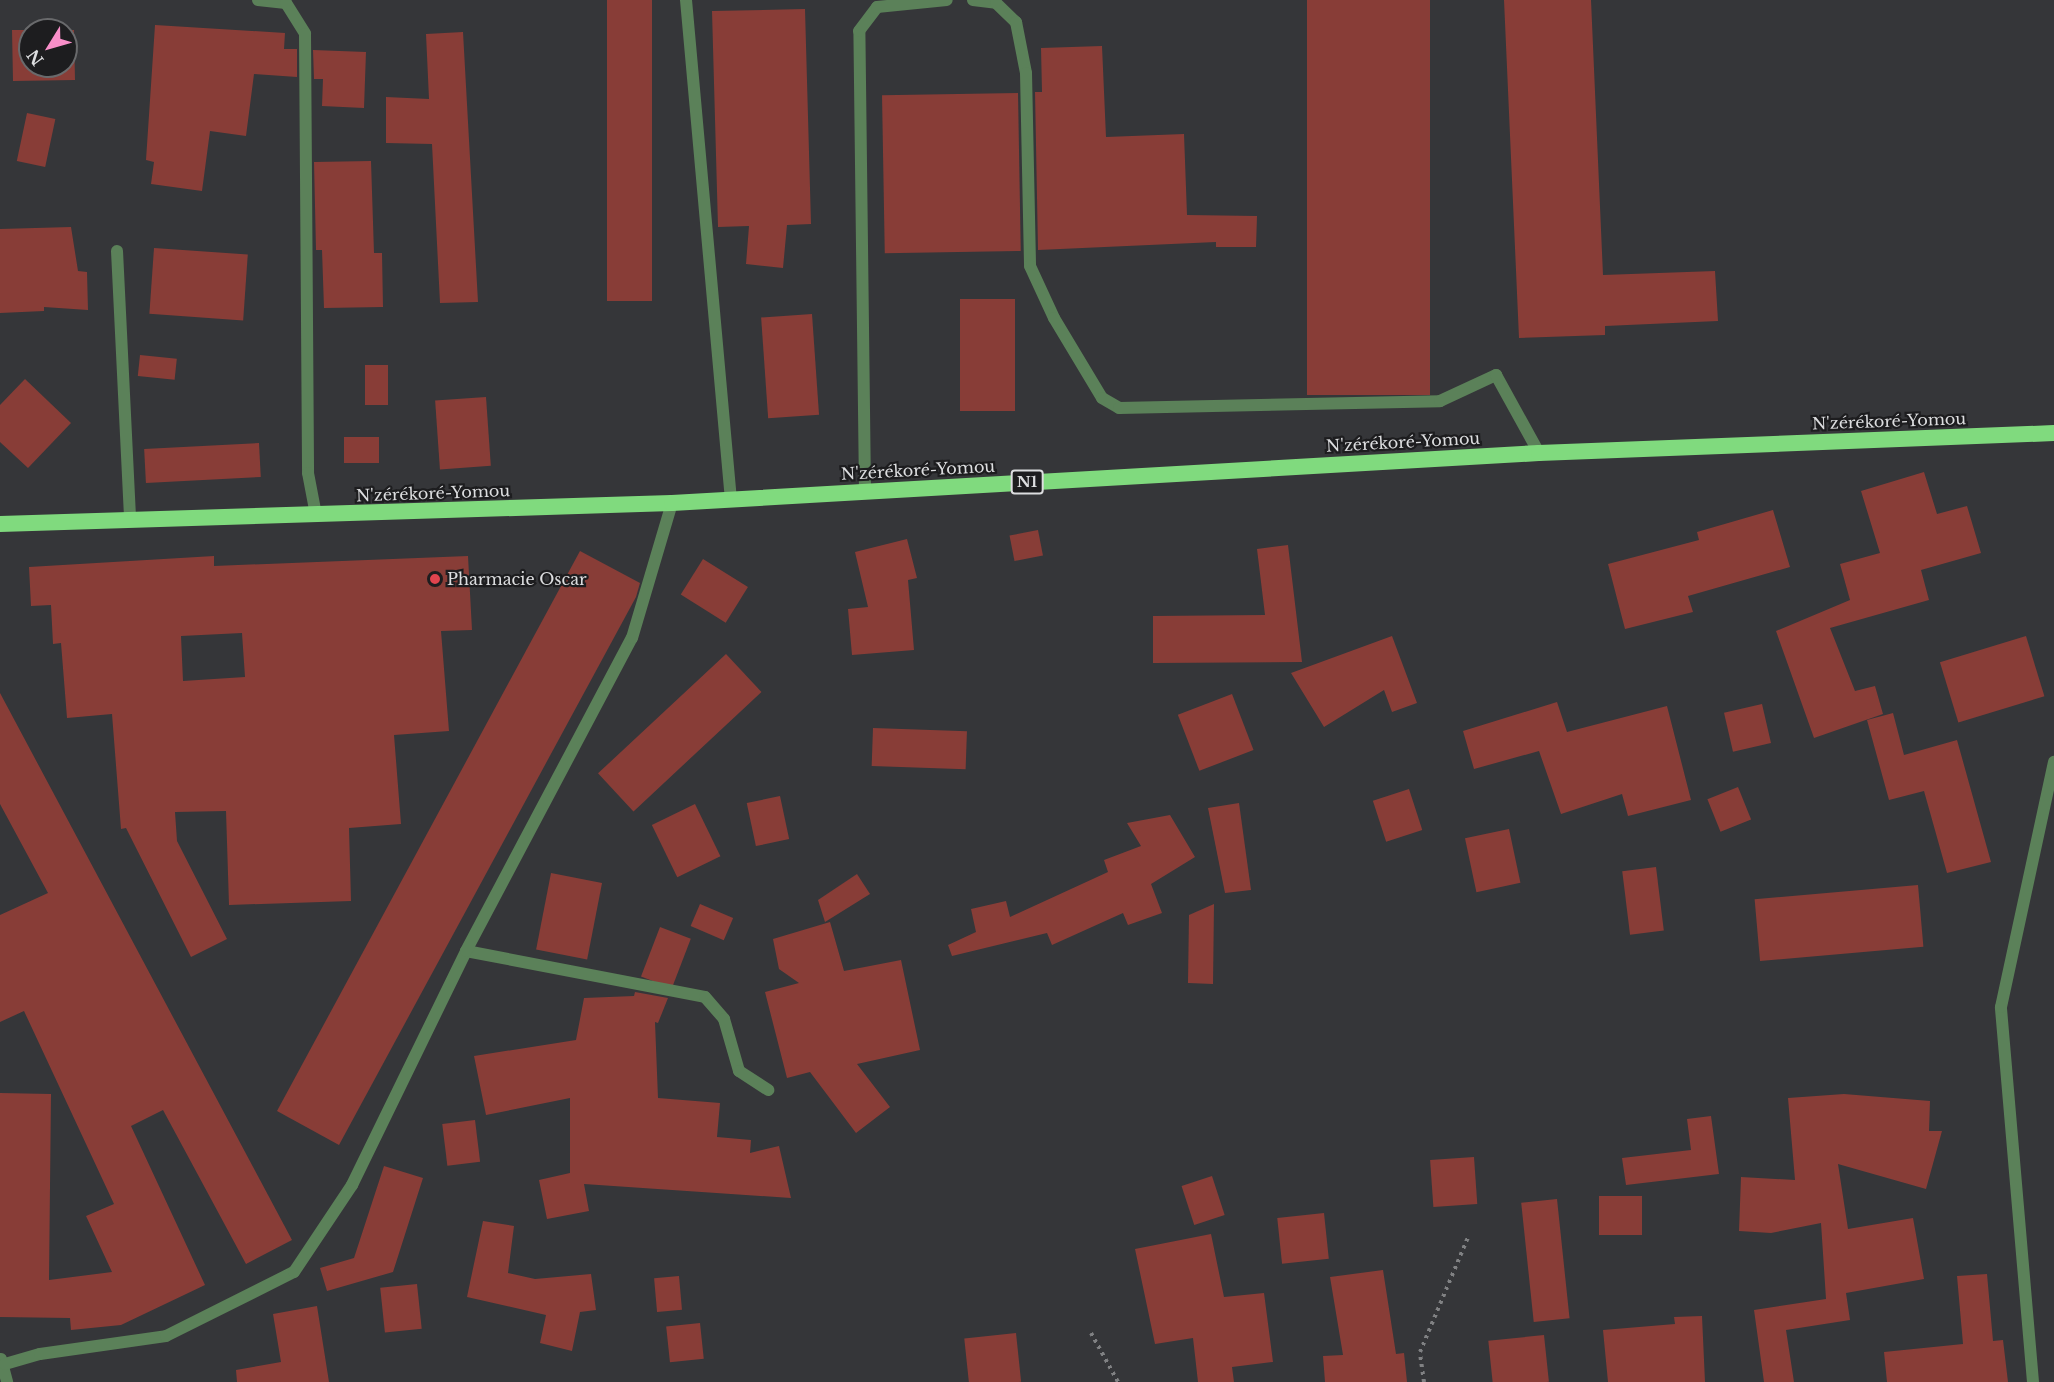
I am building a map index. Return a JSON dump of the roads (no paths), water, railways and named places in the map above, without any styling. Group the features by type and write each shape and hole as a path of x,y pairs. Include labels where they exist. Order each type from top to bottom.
{"highway":[{"name":"N'zérékoré-Yomou","path":"1,525 672,503 1539,453 2054,433"}],"street":[{"path":"258,0 286,3 305,34 308,473 316,516"},
{"path":"686,0 731,500"},
{"path":"866,491 859,31 877,7 947,0"},
{"path":"973,0 996,3 1016,22 1026,73 1030,266 1054,318 1102,398 1119,408 1440,401 1496,375 1539,453"},
{"path":"117,251 130,521"},
{"path":"7,1382 3,1361 166,1335 294,1272 352,1185 466,951 633,638 672,503"},
{"path":"2033,1382 2001,1007 2054,762"},
{"path":"466,951 705,997 724,1019 739,1071 768,1090"}],"place":[{"name":"Pharmacie Oscar","path":"435,579"}]}
